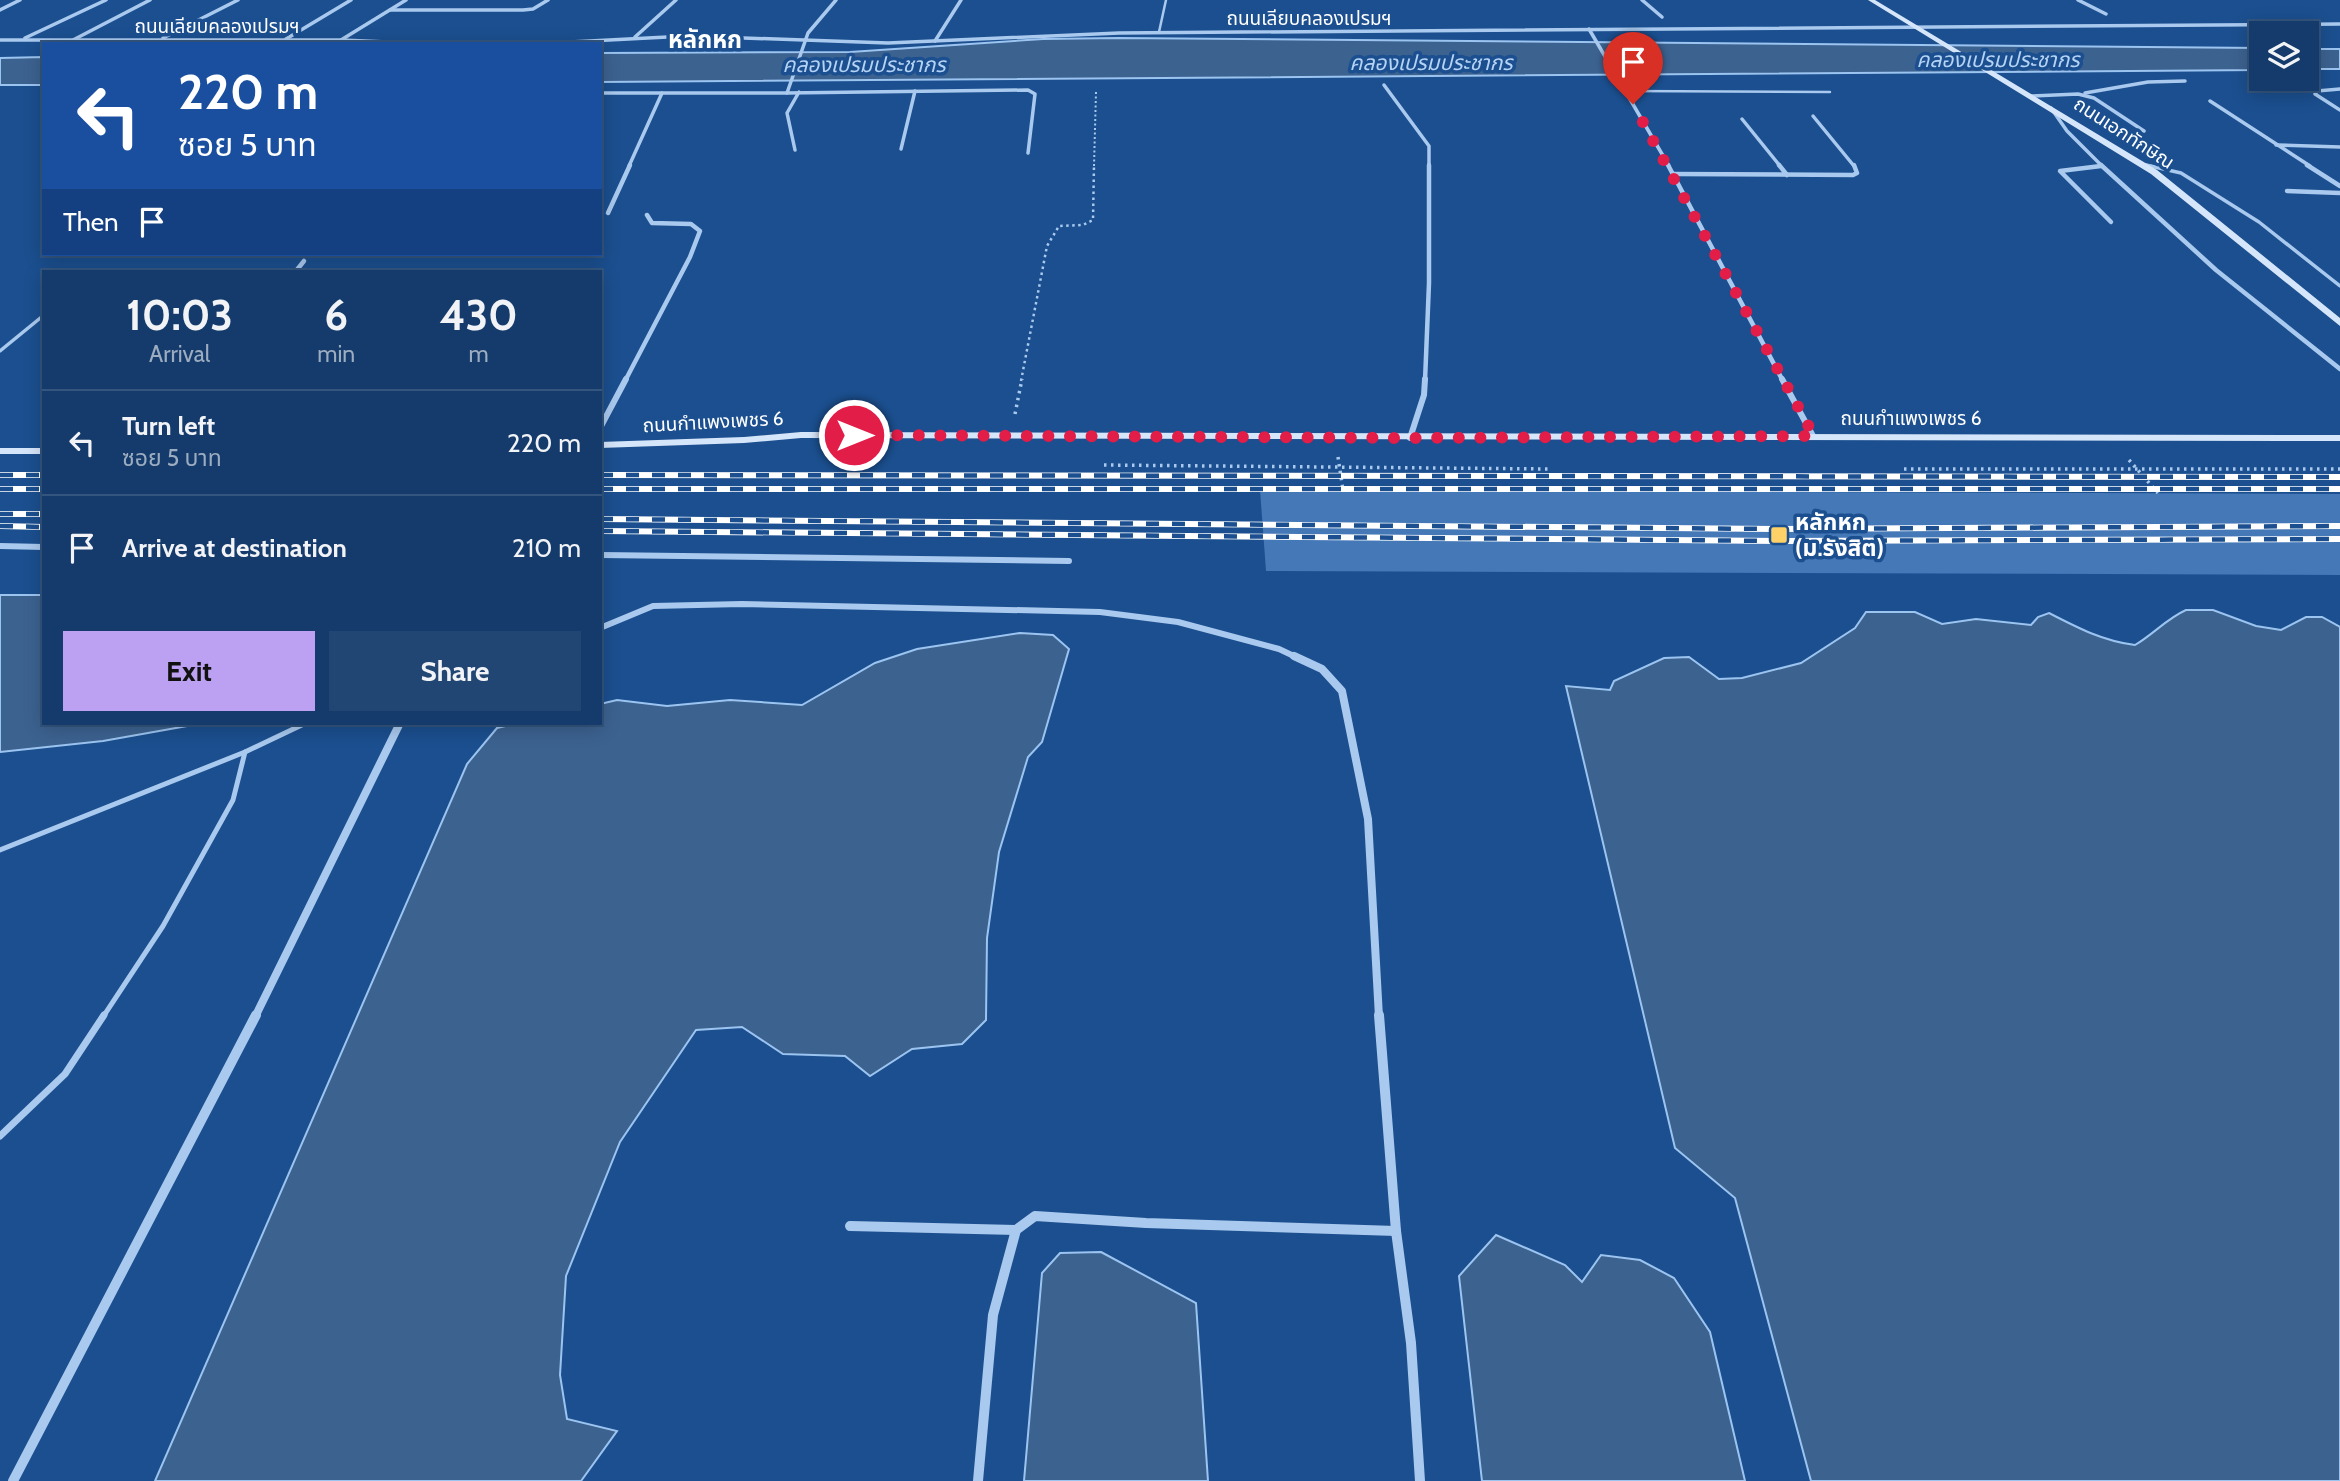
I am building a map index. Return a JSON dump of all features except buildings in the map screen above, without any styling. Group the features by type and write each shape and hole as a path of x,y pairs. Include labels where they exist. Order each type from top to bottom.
{"main road":[{"name":"ถนนเอกทักษิณ","path":"1871,0 2143,165 2174,187 2340,323"},
{"name":"ถนนกำแพงเพชร 6","path":"602,445 744,440 801,435 2340,438"},
{"path":"0,451 42,451"}],"street":[{"path":"0,10 20,0"},
{"path":"21,40 106,0"},
{"path":"73,40 150,0"},
{"path":"160,40 238,0"},
{"path":"283,40 351,0"},
{"path":"341,40 406,0"},
{"path":"390,10 523,10 533,9 548,0"},
{"path":"635,38 676,0"},
{"path":"787,91 804,49 803,42 836,0"},
{"path":"935,41 961,0"},
{"path":"1642,0 1662,17"},
{"path":"2078,0 2106,14"},
{"name":"ถนนเลียบคลองเปรมฯ","path":"566,42 740,36 803,42 935,41 1058,34 2340,24"},
{"path":"1589,29 1673,174 1814,436"},
{"name":"ถนนเลียบคลองเปรมฯ","path":"0,40 388,42"},
{"path":"2032,96 2108,91 2148,82 2185,81"},
{"path":"1384,85 1429,146 1429,284 1424,395 1410,438"},
{"path":"2340,89 2317,90 2315,94 2340,110"},
{"path":"602,93 1028,90 1035,94 1028,153"},
{"path":"901,149 915,91"},
{"path":"795,150 787,113 799,92"},
{"path":"608,213 662,93"},
{"path":"2078,94 2094,98 2144,131"},
{"path":"2210,101 2340,186"},
{"path":"2051,107 2067,131 2102,166 2216,270 2340,369"},
{"path":"1673,174 1857,173 1853,163 1813,116"},
{"path":"1742,119 1787,175"},
{"path":"2275,145 2340,146"},
{"path":"2102,166 2060,170 2111,222"},
{"path":"2287,191 2340,193"},
{"path":"602,424 700,232 691,224 652,223 647,215"},
{"path":"297,270 304,261"},
{"path":"0,546 42,547"},
{"path":"602,555 1069,561"},
{"path":"602,627 653,606 742,604 1100,612 1178,622 1279,649 1322,668 1342,691 1367,819 1374,959 1396,1231 1411,1343 1420,1481"},
{"path":"13,1481 229,1070 399,725"},
{"path":"850,1226 1016,1230 1035,1216 1146,1223 1396,1231"},
{"path":"978,1481 993,1315 1016,1230"}],"lane":[{"path":"1159,33 1166,0"},
{"path":"1626,91 1829,92"},
{"path":"2143,165 2181,173 2259,222 2340,286"},
{"path":"0,351 42,316"},
{"path":"0,850 245,752 302,725"},
{"path":"0,1136 65,1074 163,926 233,800 245,752"}],"path":[{"path":"1011,435 1047,247 1059,226 1083,225 1093,220 1096,92"},
{"path":"1104,465 1549,469"},
{"path":"1904,469 2340,469"}],"water":[{"name":"คลองเปรมประชากร","path":"1119,38 2249,48 2249,70 602,82 602,53 850,52 1043,39"},
{"path":"2319,49 2340,49 2340,69 2319,69"},
{"path":"42,57 42,85 0,85 0,58"},
{"path":"0,595 42,595 42,725 193,725 103,741 0,752"},
{"path":"2186,610 2213,610 2256,626 2281,630 2306,617 2322,617 2340,627 2340,1481 1811,1481 1735,1198 1675,1148 1566,686 1610,690 1614,681 1664,658 1689,657 1719,679 1742,678 1801,663 1855,628 1866,612 1915,612 1942,624 1976,619 2031,625 2038,617 2049,613 2101,637 2135,645"},
{"path":"1020,633 1053,635 1069,649 1042,742 1028,757 999,852 987,938 986,1020 962,1044 912,1049 870,1076 845,1056 783,1054 742,1027 696,1030 620,1142 566,1276 560,1375 567,1419 617,1431 581,1481 155,1481 467,764 497,728 510,725 602,725 602,704 617,700 667,706 730,700 802,705 875,663 917,649"},
{"path":"1496,1235 1565,1265 1582,1282 1601,1255 1640,1260 1674,1278 1710,1332 1745,1481 1482,1481 1459,1276"},
{"path":"1101,1252 1196,1303 1208,1481 1024,1481 1042,1273 1060,1253"}],"railway":[{"path":"0,475 42,475"},
{"path":"602,475 2340,477"},
{"path":"0,489 42,489"},
{"path":"602,489 2340,489"},
{"path":"0,514 42,514"},
{"path":"602,519 1775,529 2340,526"},
{"path":"0,526 42,527"},
{"path":"602,531 1782,541 2340,539"}],"place":[{"name":"หลักหก (ม.รังสิต)","path":"1779,535"}],"district":[{"name":"หลักหก","path":"705,39"}],"route":[{"path":"854,435 1410,438 1814,436 1633,104"}]}
